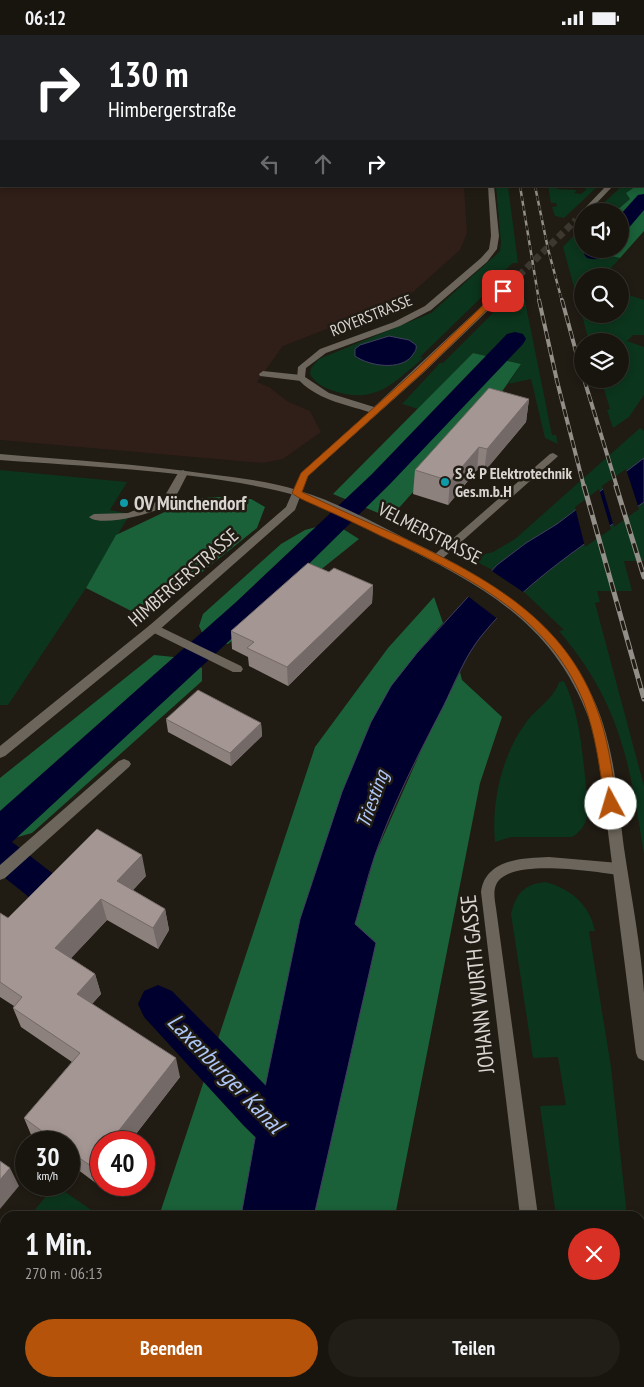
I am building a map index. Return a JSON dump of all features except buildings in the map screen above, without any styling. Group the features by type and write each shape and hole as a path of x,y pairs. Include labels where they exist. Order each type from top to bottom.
{"street":[{"name":"ROYERSTRASSE","path":"301,378 302,367 310,359 324,351 397,324 428,309 484,260 493,249 495,236 491,187"},
{"path":"593,203 609,187"},
{"name":"HIMBERGERSTRASSE","path":"0,753 154,628 291,508 304,475 419,372 503,291"},
{"path":"263,374 301,378 310,387 327,395 374,411"},
{"path":"438,557 553,456"},
{"name":"VELMERSTRASSE","path":"0,457 183,473 264,485 297,493 438,557 499,593 536,623 574,672 596,722 609,784 644,1053"},
{"path":"94,517 128,516 167,501 183,473"},
{"path":"154,628 237,669"},
{"path":"2,873 124,764"},
{"name":"JOHANN WURTH GASSE","path":"528,1211 491,924 490,882 496,873 507,867 523,863 619,869"}],"shaded area":[{"path":"0,187 464,187 467,233 460,250 413,292 397,302 283,346 257,382 269,387 287,401 310,411 321,432 283,459 263,463 0,440"}],"green space":[{"path":"496,187 508,187 518,263 513,263 488,286 491,288 420,357 423,358 393,383 373,393 348,395 323,387 312,377 310,374 311,368 319,359 431,313 500,251"},
{"path":"548,187 577,190 574,193 581,194 586,190 585,187 597,187 580,203 574,203 574,209 564,218 555,216 552,207 557,206 556,203 551,203"},
{"path":"621,187 635,187 626,193 630,199 625,203 604,203"},
{"path":"635,187 644,187 644,231 629,248 629,203 625,203 630,199 626,193"},
{"path":"574,235 574,258 620,258 611,268 574,268 574,287 563,247"},
{"path":"513,293 524,296 552,435 556,435 558,444 545,438 531,379 508,384 521,364 473,353 418,409 402,404 440,363 443,363"},
{"path":"629,295 644,300 644,335 633,335 629,339 629,333 587,333 584,323 629,323"},
{"path":"629,342 644,347 644,395 629,417 613,428 607,410 610,409 604,388 629,388"},
{"path":"473,353 521,364 501,393 390,518 333,494"},
{"path":"640,428 644,431 644,458 557,524 526,543 492,570 470,558 493,552 515,539"},
{"path":"0,470 127,482 110,510 130,514 86,588 8,705 0,705"},
{"path":"217,497 251,499 265,507 257,528 145,618 86,588 116,535 192,499"},
{"path":"644,502 644,561 624,561 632,591 597,591 600,602 595,603 644,786 644,855 634,792 627,763 620,736 609,710 580,658 559,631 564,630 524,592 561,560"},
{"path":"320,526 340,527 359,539 228,644 218,643 204,637 199,626 203,614 281,544 305,530"},
{"path":"434,597 443,623 417,653 371,722 342,792 300,919 260,1111 242,1211 161,1211 315,747 388,648"},
{"path":"154,655 184,658 202,668 202,681 32,833 7,840 0,836 0,778"},
{"path":"460,672 462,680 502,717 480,783 396,1211 315,1211 376,943 355,924 375,855 423,746"},
{"path":"564,681 575,711 581,741 588,805 585,823 580,831 572,837 511,837 495,842 494,827 497,796 504,765 510,750 529,719 549,699 559,682"},
{"path":"545,882 554,885 578,899 589,913 595,931 589,931 611,1067 626,1211 555,1211 540,1106 566,1105 558,1057 533,1058 511,914 515,901 522,891 538,883"},
{"path":"46,1196 71,1196 93,1211 34,1211"}],"water":[{"path":"389,336 409,340 416,345 416,349 407,361 400,364 384,365 368,362 355,356 355,349 360,345"},
{"name":"Triesting","path":"644,458 644,502 580,547 539,579 500,614 477,642 461,669 398,798 369,872 355,924 376,943 315,1211 242,1211 260,1111 300,919 342,792 371,722 391,686 417,653 497,565 526,543 557,524"}],"pier":[{"path":"626,469 639,509 614,527 602,486"},
{"path":"599,489 611,529 585,547 575,507"},
{"path":"489,569 526,594 499,620 465,594"}],"waterway":[{"path":"629,216 644,199"},
{"path":"0,832 245,610 381,479 515,339"},
{"name":"Laxenburger Kanal","path":"0,853 52,894"},
{"name":"Laxenburger Kanal","path":"158,1004 260,1111 292,1141"}],"tunnel":[{"path":"503,291 574,222"}],"railway":[{"path":"520,187 539,301"},
{"path":"535,187 548,249 562,301"},
{"path":"539,300 584,487"},
{"path":"562,300 574,344"},
{"path":"587,388 617,487"},
{"path":"584,486 644,699"},
{"path":"616,486 644,577"}],"place":[{"name":"S & P Elektrotechnik Ges.m.b.H","path":"445,482"},
{"name":"OV Münchendorf","path":"124,503"}],"route":[{"path":"503,291 419,372 304,475 297,493 438,557 499,593 536,623 574,672 589,703 602,742 611,804"}]}
